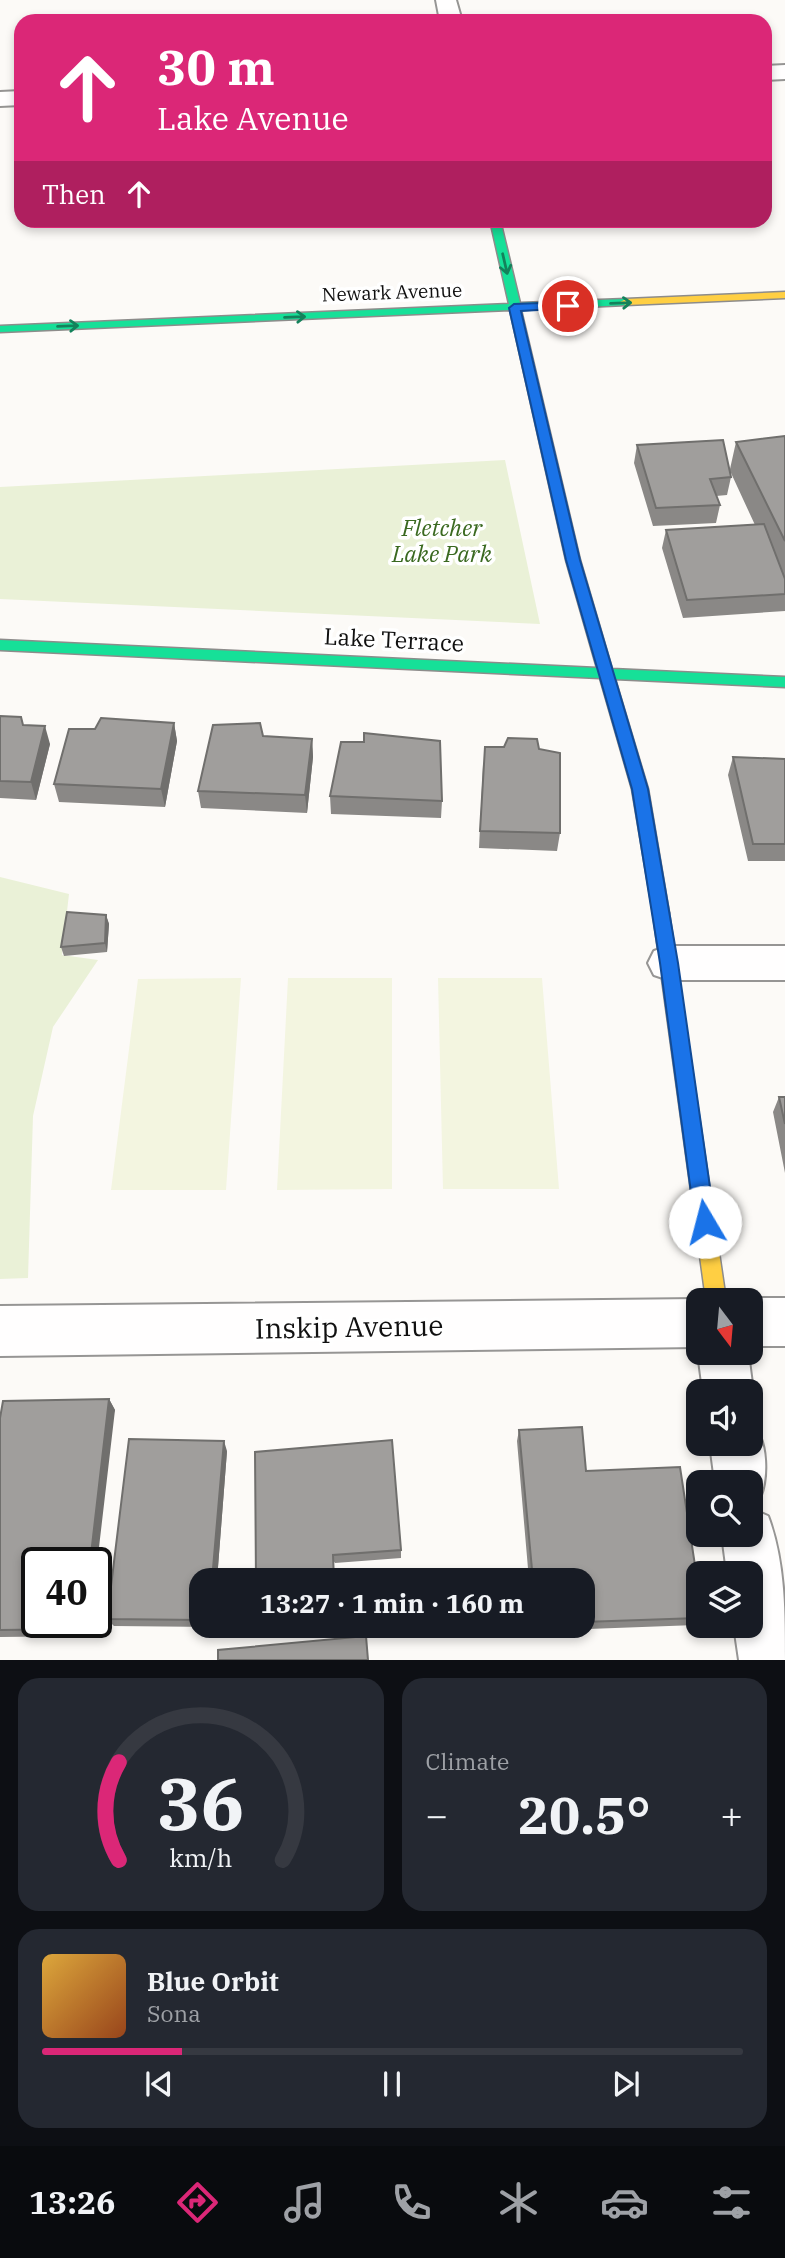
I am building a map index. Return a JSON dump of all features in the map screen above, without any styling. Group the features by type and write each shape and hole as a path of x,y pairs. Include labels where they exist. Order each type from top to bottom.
{"street":[{"path":"497,228 573,560 640,789 669,963 714,1288"},
{"name":"Newark Avenue","path":"0,329 785,295"},
{"name":"Lake Terrace","path":"0,645 785,682"},
{"path":"669,963 785,963"},
{"path":"763,1322 785,1322"},
{"name":"Inskip Avenue","path":"0,1331 686,1323"},
{"path":"751,1547 766,1660"}],"green space":[{"name":"Fletcher Lake Park","path":"505,460 540,624 0,599 0,487"},
{"path":"0,877 69,894 62,955 98,960 53,1027 33,1116 28,1278 0,1279"},
{"path":"241,978 226,1190 111,1190 138,979"},
{"path":"288,978 392,978 392,1189 277,1190"},
{"path":"438,978 542,978 559,1189 443,1189"}],"building":[{"path":"785,436 785,541 736,442"},
{"path":"723,440 731,477 710,479 720,505 656,508 637,445"},
{"path":"764,524 785,579 785,594 687,600 666,530"},
{"path":"0,716 21,717 23,725 45,726 31,782 0,781"},
{"path":"101,718 174,723 161,789 54,784 69,729 95,729"},
{"path":"260,723 263,736 312,739 305,795 198,791 213,725"},
{"path":"364,733 440,741 442,801 330,796 341,742 364,742"},
{"path":"508,738 537,739 539,749 560,753 560,833 480,831 485,747 504,747"},
{"path":"733,757 785,759 785,844 753,844"},
{"path":"67,912 106,915 105,943 61,947"},
{"path":"779,1097 785,1097 785,1124"},
{"path":"109,1399 92,1547 21,1547 21,1630 0,1630 0,1418 3,1401"},
{"path":"582,1427 586,1471 680,1467 686,1506 686,1547 692,1547 694,1561 686,1561 686,1618 595,1622 595,1568 532,1568 519,1430"},
{"path":"129,1439 224,1441 213,1568 189,1568 189,1620 112,1619 112,1578"},
{"path":"392,1440 401,1550 333,1555 334,1568 256,1568 255,1452"},
{"path":"366,1638 368,1660 218,1660 218,1650"}],"traffic: fast":[{"path":"497,228 573,560 640,789 661,913"},
{"path":"0,329 626,302"},
{"path":"0,645 785,682"}],"traffic: slow":[{"path":"626,302 785,295"},
{"path":"661,913 714,1288"}],"route":[{"path":"568,306 514,308 573,560 640,789 669,963 705,1222"}]}
